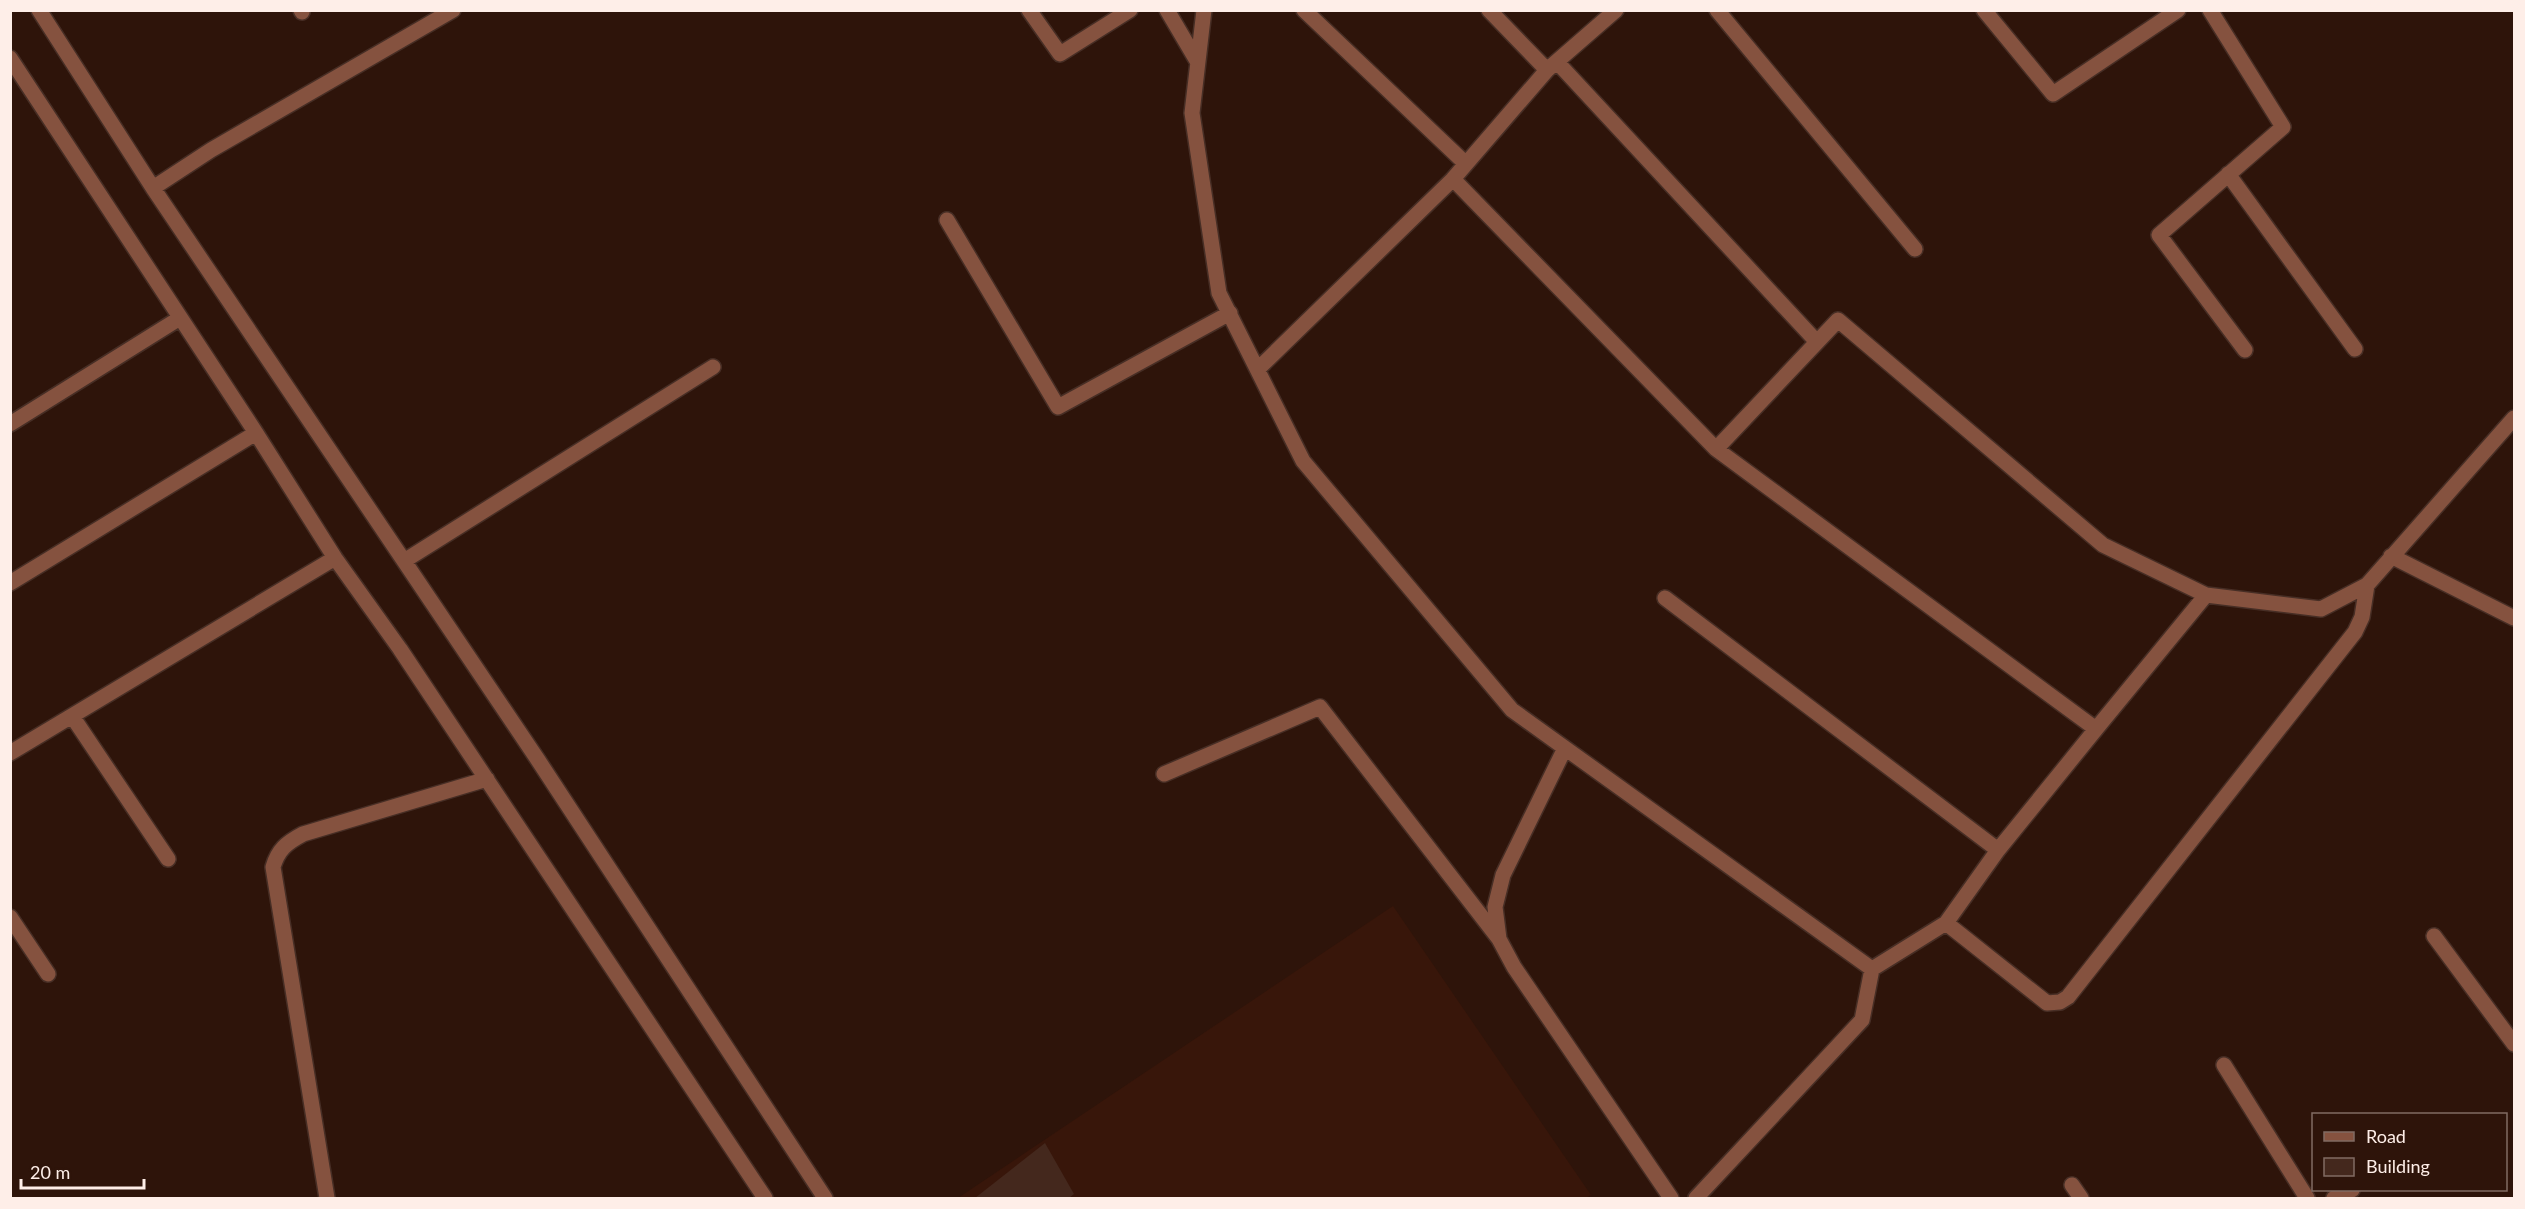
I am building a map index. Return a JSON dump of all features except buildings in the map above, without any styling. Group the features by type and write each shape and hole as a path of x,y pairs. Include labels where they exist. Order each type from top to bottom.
{"street":[{"path":"39,10 153,188 538,760 825,1198"},
{"path":"153,188 211,150 453,10"},
{"path":"1029,10 1060,54 1130,10"},
{"path":"1167,10 1197,62"},
{"path":"1204,10 1192,113 1219,293 1303,461 1512,710 1872,969"},
{"path":"1304,10 1466,164"},
{"path":"1489,10 1552,66 1817,342"},
{"path":"1258,369 1453,179 1552,66 1616,10"},
{"path":"1717,10 1915,249"},
{"path":"1984,10 2053,94 2178,10"},
{"path":"2210,10 2283,127 2159,235 2245,350"},
{"path":"10,58 256,433 335,558 487,779 765,1198"},
{"path":"2228,174 2355,349"},
{"path":"1453,179 1716,449 2096,729"},
{"path":"947,220 1058,407 1230,313"},
{"path":"10,424 180,318"},
{"path":"1716,449 1838,320 2103,545 2206,595 2321,609 2367,585 2514,418"},
{"path":"405,561 713,367"},
{"path":"10,583 256,433"},
{"path":"2391,556 2514,618"},
{"path":"10,753 335,558"},
{"path":"1946,923 2047,1004 2060,1002 2068,997 2355,632 2362,617 2367,585"},
{"path":"1696,1198 1862,1020 1872,969 1946,923 1998,850 2206,595"},
{"path":"1665,598 1998,850"},
{"path":"1164,774 1320,707 1499,939 1514,967 1671,1198"},
{"path":"72,716 168,859"},
{"path":"1499,939 1495,907 1503,875 1565,748"},
{"path":"327,1198 273,867 277,853 289,841 303,834 487,779"},
{"path":"10,917 48,974"},
{"path":"2434,936 2514,1044"},
{"path":"2224,1065 2307,1198"},
{"path":"2334,1198 2350,1191"}],"shaded area":[{"path":"1393,906 1591,1195 1586,1198 958,1198"}]}
